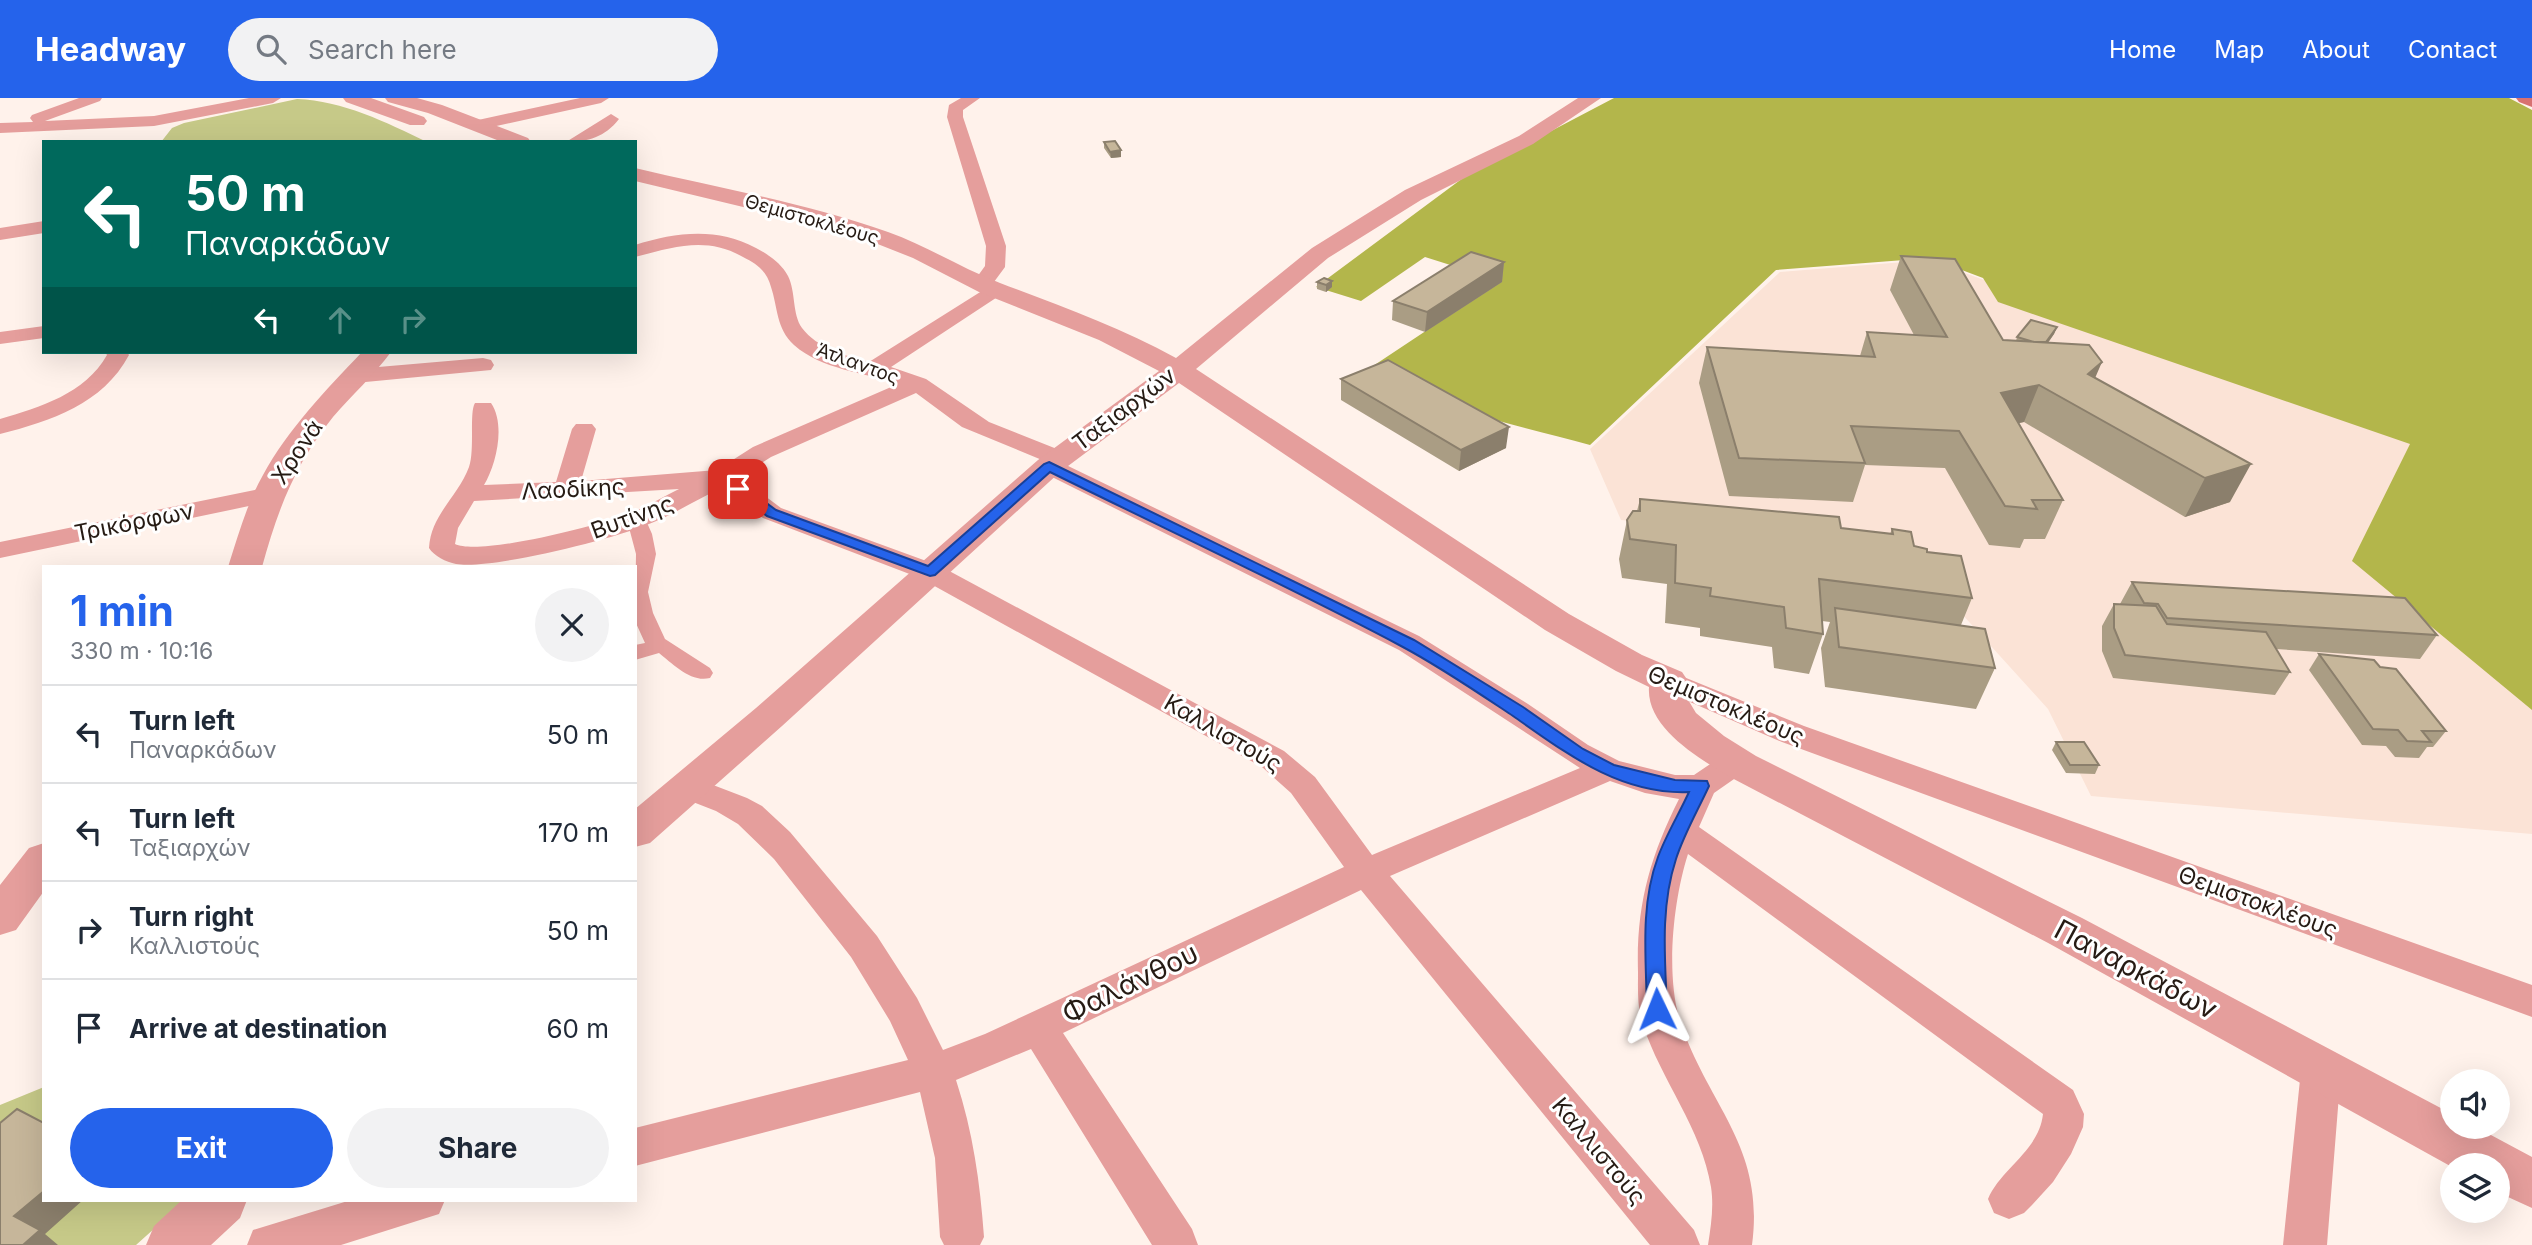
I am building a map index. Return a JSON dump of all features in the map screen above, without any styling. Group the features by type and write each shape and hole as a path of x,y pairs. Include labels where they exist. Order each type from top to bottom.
{"main road":[{"path":"2526,98 2532,101"}],"street":[{"path":"0,136 8,128 94,98"},
{"path":"8,128 153,129 273,98"},
{"path":"354,98 474,134 509,140"},
{"path":"395,98 474,134 601,98"},
{"path":"873,369 990,287 996,246 955,117 955,108 972,98"},
{"name":"Ταξιαρχών","path":"637,830 769,717 1054,462 1178,370 1294,274 1347,234 1437,182 1526,140 1591,98"},
{"path":"578,140 601,128 611,119"},
{"name":"Θεμιστοκλέους","path":"637,174 765,204 879,237 913,249 990,287 1116,337 1178,370 1557,622 1596,645 1669,681 1793,734 2532,1001"},
{"name":"Θεμιστοκλέους","path":"637,191 796,231 888,262 990,287"},
{"path":"0,234 42,227"},
{"name":"Άτλαντος","path":"637,251 698,237 727,241 765,262 779,277 784,310 794,333 802,341 826,356 917,384 968,421 1054,462"},
{"path":"0,338 42,332"},
{"path":"0,427 50,410 97,384 113,369 118,354"},
{"name":"Χρονά","path":"246,565 268,495 297,446 375,354"},
{"path":"355,376 483,365"},
{"name":"Βυτίνης","path":"464,494 442,539 442,548 449,554 485,561 637,520 723,477 762,452 917,384"},
{"path":"464,494 479,473 485,425 483,408"},
{"path":"566,490 584,429"},
{"name":"Παναρκάδων","path":"1054,462 1409,643 1517,711 1577,753 1608,769 1675,787 1718,774 1769,782 2066,930 2532,1184"},
{"name":"Λαοδίκης","path":"464,494 566,490 723,477"},
{"name":"Καλλιστούς","path":"723,477 772,513 930,572 1273,759 1303,785 1366,872 1678,1245"},
{"name":"Τρικόρφων","path":"0,550 268,495"},
{"path":"637,520 645,538 647,556 637,588"},
{"path":"637,598 638,605 648,620 646,649 662,645 702,673"},
{"name":"Παναρκάδων","path":"1669,681 1668,698 1678,716 1695,733 1718,774"},
{"name":"Φαλάνθου","path":"637,1146 933,1071 1038,1027 1366,872 1608,769"},
{"path":"1718,774 1679,830 1667,857 1657,895 1657,1009 1668,1041 1722,1149 1731,1173 1734,1212 1730,1245"},
{"path":"687,786 749,815 789,854 874,960 899,1000 933,1071 954,1147 962,1237"},
{"path":"1679,830 2059,1103 2064,1113 2060,1135 2031,1178 2009,1199"},
{"path":"0,918 42,862"},
{"path":"1038,1027 1176,1244"},
{"path":"2305,1245 2321,1070"},
{"path":"173,1245 219,1202"},
{"path":"269,1245 417,1202"}],"shaded area":[{"path":"1614,98 2509,98 2532,110 2532,710 2352,561 2410,444 1998,302 1983,278 1930,258 1776,270 1590,445 1449,405 1421,394 1373,366 1501,281 1425,257 1361,301 1316,287 1467,175"},
{"path":"1929,260 2142,337 2532,470 2532,834 2091,796 2048,709 1941,591 1690,527 1621,520 1590,449 1780,272"}],"green space":[{"path":"297,99 348,108 423,140 163,140 172,128 184,123"},
{"path":"42,1088 42,1202 184,1202 136,1245 0,1245 0,1105"}],"building":[{"path":"1115,141 1121,150 1110,152 1104,142"},
{"path":"1471,252 1504,262 1427,312 1393,301"},
{"path":"1901,256 1955,259 2003,340 2089,345 2102,362 2088,374 2251,464 2205,478 2039,385 2001,393 2063,500 2032,500 2037,509 2005,506 1959,431 1851,426 1865,463 1739,458 1707,347 1875,357 1867,332 1947,337"},
{"path":"1324,278 1332,281 1326,285 1317,282"},
{"path":"2031,320 2057,327 2046,342 2017,337"},
{"path":"1388,360 1509,427 1461,450 1341,379"},
{"path":"1640,499 1839,517 1841,528 1893,534 1892,529 1911,532 1914,546 1927,549 1927,552 1961,556 1972,598 1819,579 1823,634 1786,628 1784,607 1710,596 1711,588 1675,583 1676,545 1630,539 1627,520 1633,511 1640,511"},
{"path":"2132,582 2405,598 2437,635 2167,618 2158,604 2144,603"},
{"path":"2114,604 2156,606 2167,624 2266,632 2290,672 2125,655 2114,628"},
{"path":"1835,608 1985,629 1995,668 1839,647"},
{"path":"2319,654 2374,660 2380,667 2396,669 2446,731 2422,731 2431,742 2407,741 2398,730 2373,729"},
{"path":"2056,742 2084,742 2099,765 2070,765"},
{"path":"17,1109 42,1122 42,1193 14,1216 40,1230 23,1245 0,1245 0,1123"}],"route":[{"path":"738,489 772,513 930,572 1049,466 1409,643 1517,711 1577,753 1608,769 1675,787 1701,786 1667,857 1657,895 1657,1009"}]}
